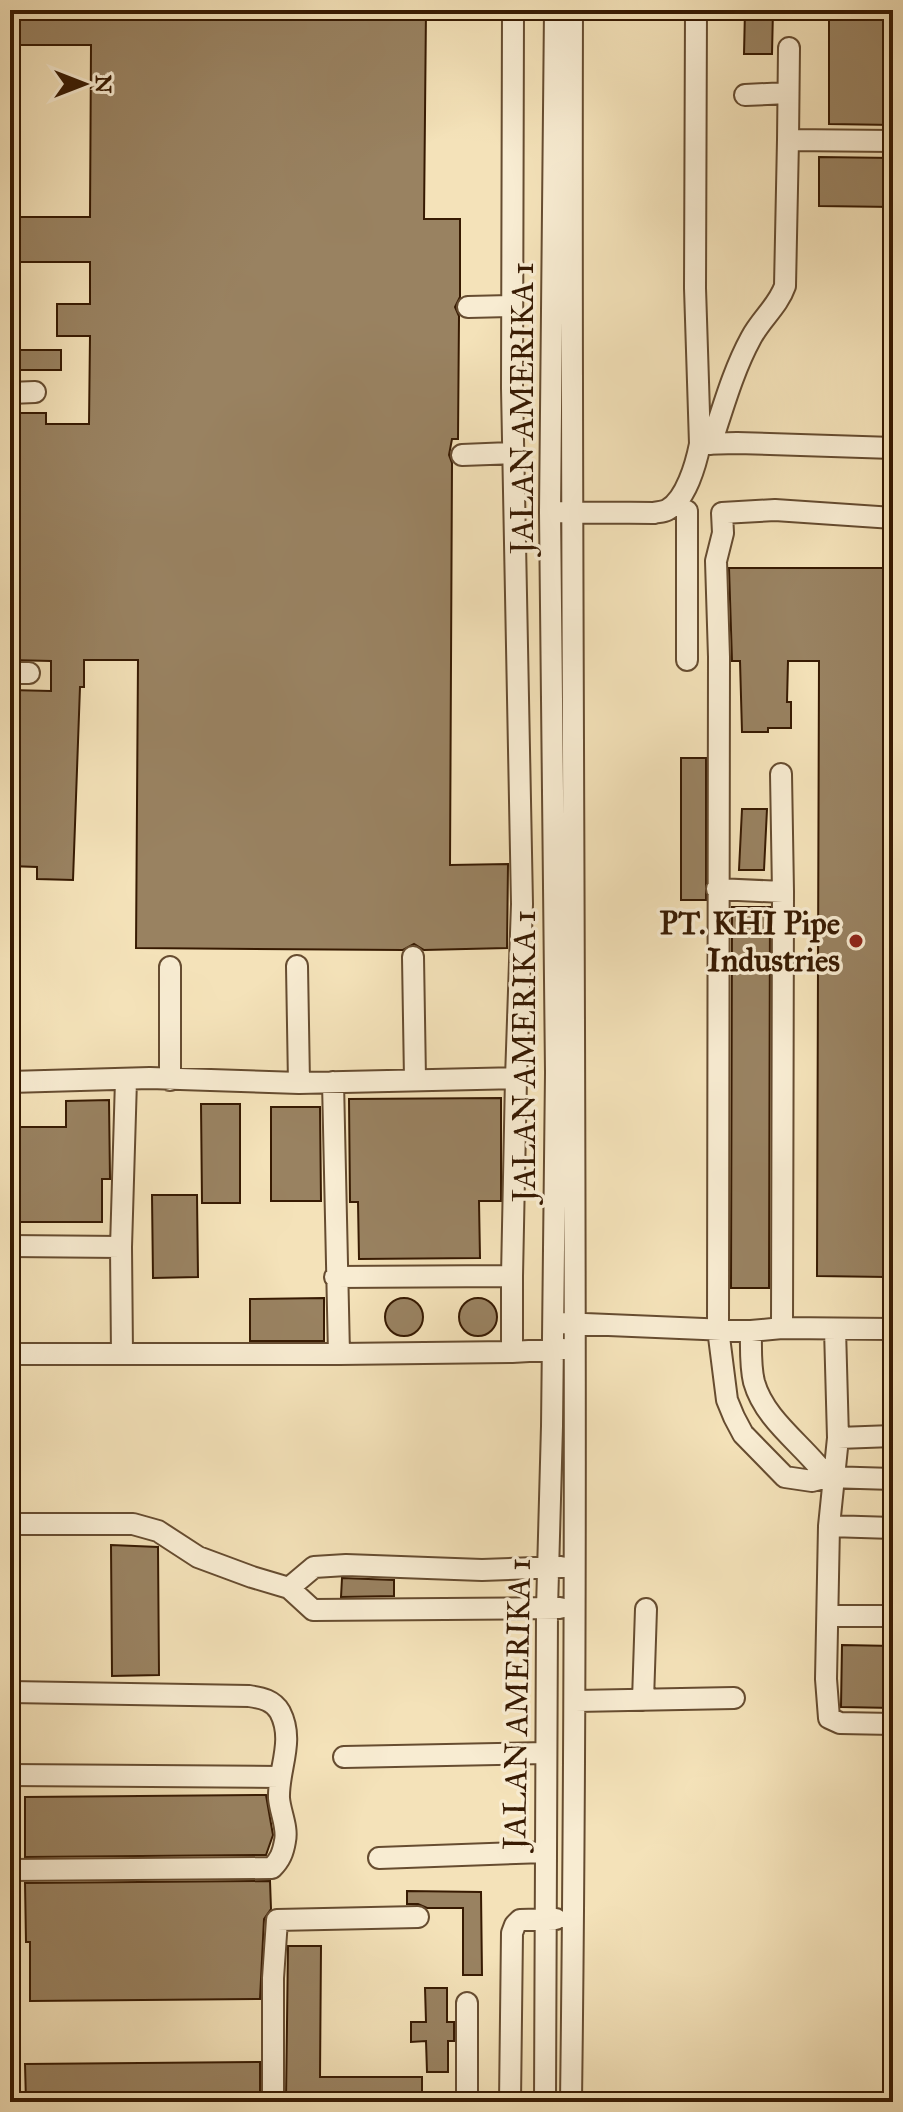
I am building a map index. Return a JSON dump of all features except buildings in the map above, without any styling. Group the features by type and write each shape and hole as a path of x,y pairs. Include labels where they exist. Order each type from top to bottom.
{"street":[{"path":"512,1352 522,904 513,453 513,10"},
{"name":"JALAN AMERIKA 1","path":"555,10 560,512 576,1055 576,1701 571,2102"},
{"name":"JALAN AMERIKA 1","path":"545,2102 547,1609 556,1073 560,512 572,10"},
{"path":"696,10 695,288 706,444"},
{"path":"687,660 677,510 680,498 752,336 781,298 785,286 789,48"},
{"path":"745,95 788,93"},
{"path":"788,140 893,141"},
{"path":"468,307 512,306"},
{"path":"10,393 35,392"},
{"path":"706,444 893,448"},
{"path":"462,455 513,453"},
{"path":"560,512 654,513 677,510 722,513 775,510 893,518"},
{"path":"722,513 723,533 716,561 719,657 718,1329 727,1400 743,1434 785,1477 812,1481 831,1478 893,1479"},
{"path":"781,774 782,1328"},
{"path":"717,889 783,892"},
{"path":"413,957 415,1079"},
{"path":"297,966 299,1083"},
{"path":"170,967 170,1080"},
{"path":"10,1082 170,1080 299,1083 516,1078"},
{"path":"122,1354 121,1247 126,1080"},
{"path":"333,1082 339,1354"},
{"path":"10,1246 121,1247"},
{"path":"335,1277 512,1276"},
{"path":"552,1323 751,1331 782,1328 893,1329"},
{"path":"835,1329 838,1438 831,1478 829,1526 826,1679 829,1718 840,1723 893,1724"},
{"path":"751,1331 754,1380 760,1398 771,1416 831,1478"},
{"path":"10,1354 575,1350"},
{"path":"838,1438 893,1436"},
{"path":"10,1524 133,1524 158,1531 198,1557 289,1588 313,1610 576,1607"},
{"path":"829,1526 893,1528"},
{"path":"289,1588 314,1567 346,1565 482,1570 575,1566"},
{"path":"643,1700 646,1609"},
{"path":"828,1616 893,1616"},
{"path":"10,1692 249,1696 270,1700 279,1710 286,1728 287,1747 280,1777 279,1803 286,1838 281,1859 272,1868 10,1870"},
{"path":"576,1701 734,1698"},
{"path":"344,1757 546,1753"},
{"path":"10,1775 280,1777"},
{"path":"379,1858 545,1852"},
{"path":"273,2102 276,1922 280,1919 418,1917"},
{"path":"510,2102 512,1933 520,1920 574,1919"},
{"path":"467,2003 467,2102"}],"place":[{"name":"PT. KHI Pipe Industries","path":"856,941"}]}
